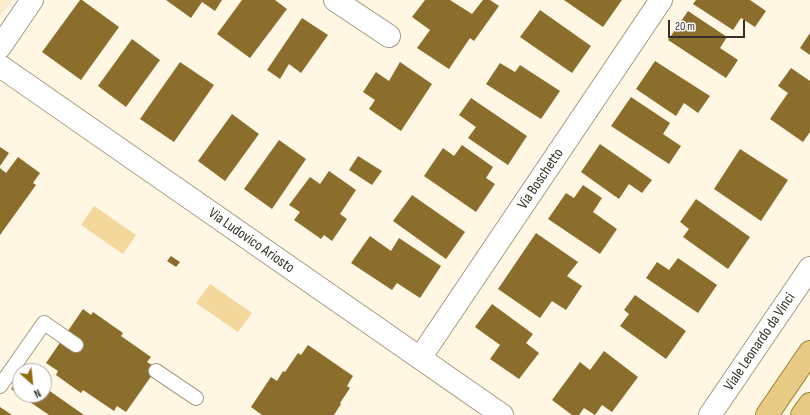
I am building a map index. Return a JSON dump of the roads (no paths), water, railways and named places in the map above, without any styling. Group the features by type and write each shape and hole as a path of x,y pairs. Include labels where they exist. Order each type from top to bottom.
{"main road":[{"path":"767,415 810,352"},
{"path":"802,415 810,404"}],"street":[{"path":"0,47 32,0"},
{"path":"335,0 389,36"},
{"name":"Via Boschetto","path":"420,358 661,0"},
{"name":"Via Ludovico Ariosto","path":"0,66 502,415"},
{"name":"Viale Leonardo da Vinci","path":"710,415 810,268"}],"lane":[{"path":"0,386 44,323 76,345"},
{"path":"156,371 196,398"}]}
